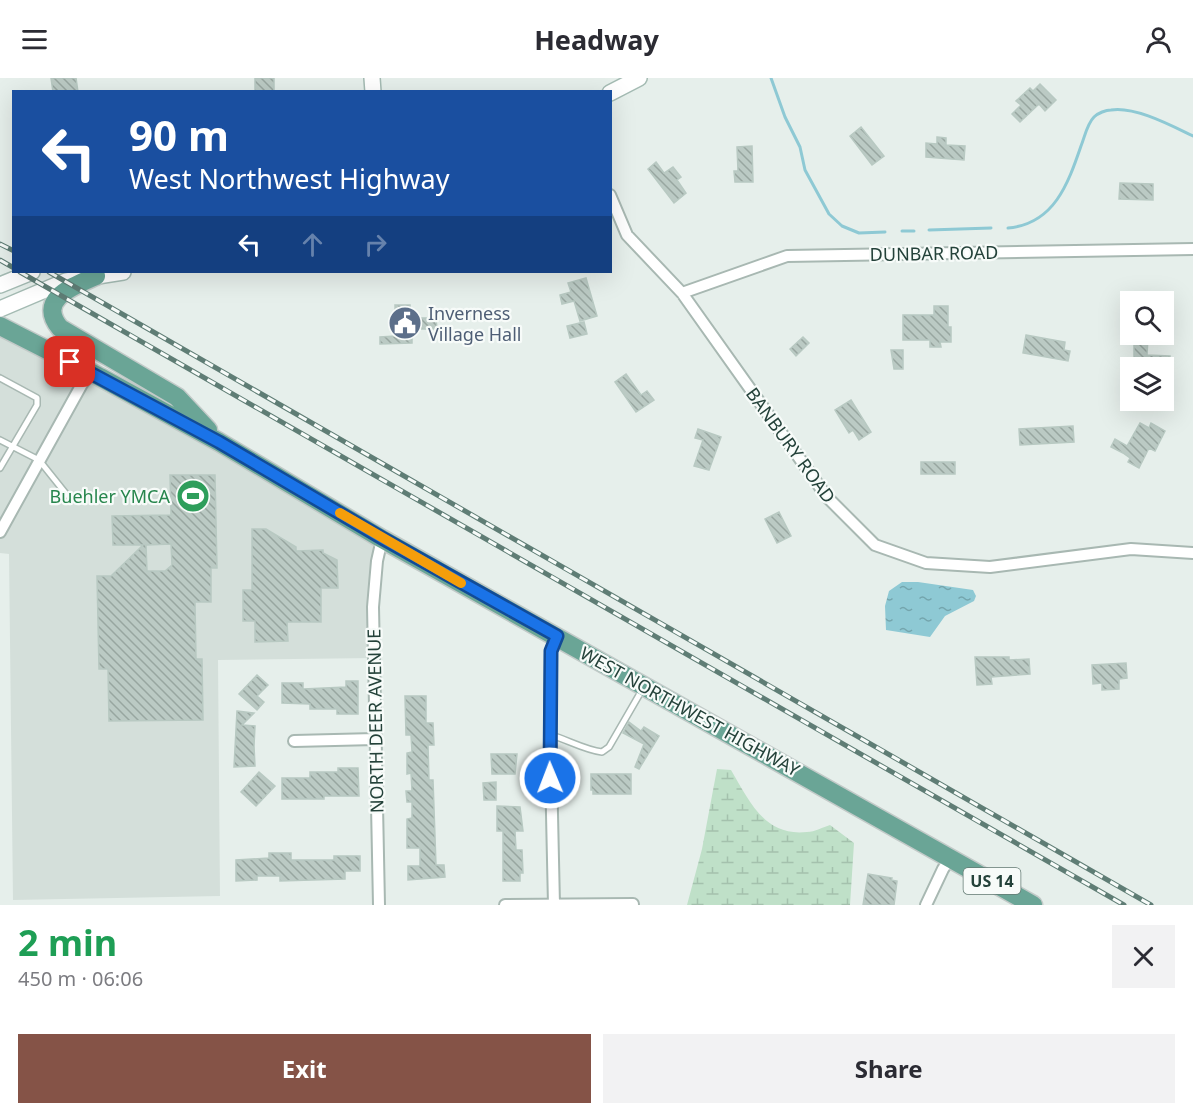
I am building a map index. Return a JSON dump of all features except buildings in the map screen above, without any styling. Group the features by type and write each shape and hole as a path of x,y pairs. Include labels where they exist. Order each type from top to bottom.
{"main road":[{"path":"612,92 639,78"},
{"path":"0,285 30,273"},
{"path":"0,309 57,284 116,273"},
{"path":"96,276 60,294 53,308 53,320 60,328 177,397 219,442"},
{"name":"WEST NORTHWEST HIGHWAY","path":"0,326 219,442 382,538 1033,905"}],"street":[{"name":"BANBURY ROAD","path":"612,200 627,235 682,293 827,497 875,545 926,563 990,567 1131,549 1193,553"},
{"name":"DUNBAR ROAD","path":"682,293 787,256 1193,249"},
{"path":"1,528 82,384 91,373"},
{"name":"NORTH DEER AVENUE","path":"379,905 373,607 377,561 382,538"},
{"path":"554,905 550,735 551,651 557,636"},
{"path":"294,741 375,739"},
{"path":"926,905 951,857"},
{"path":"505,905 633,904"}],"lane":[{"path":"0,378 37,398 37,405 0,468"},
{"path":"0,440 39,460 67,495"},
{"path":"550,735 573,741 592,751 602,752 609,747 644,686"}],"shaded area":[{"path":"0,326 382,539 374,658 218,660 220,896 13,900 9,554 0,553"}],"green space":[{"path":"717,769 731,770 744,793 760,814 780,829 807,832 830,825 854,843 850,905 687,905 702,849"}],"water":[{"path":"902,582 973,590 976,596 974,601 945,616 930,637 886,630 885,606 889,591"}],"waterway":[{"path":"771,78 785,117 800,147 805,170 829,214 842,226 859,233 885,232"},
{"path":"1008,228 1024,225 1037,219 1057,200 1071,174 1086,130 1094,117 1100,113 1111,110 1131,111 1193,136"},
{"path":"929,230 991,228"},
{"path":"902,231 914,231"}],"railway":[{"path":"0,244 12,250"},
{"path":"0,260 12,267"},
{"path":"22,273 1124,905"},
{"path":"51,273 1151,905"}],"slow traffic":[{"path":"340,513 461,583"}],"place":[{"name":"Inverness Village Hall","path":"405,323"},
{"name":"Buehler YMCA","path":"193,496"}],"route":[{"path":"70,362 219,442 382,538 557,636 551,651 550,778"}]}
